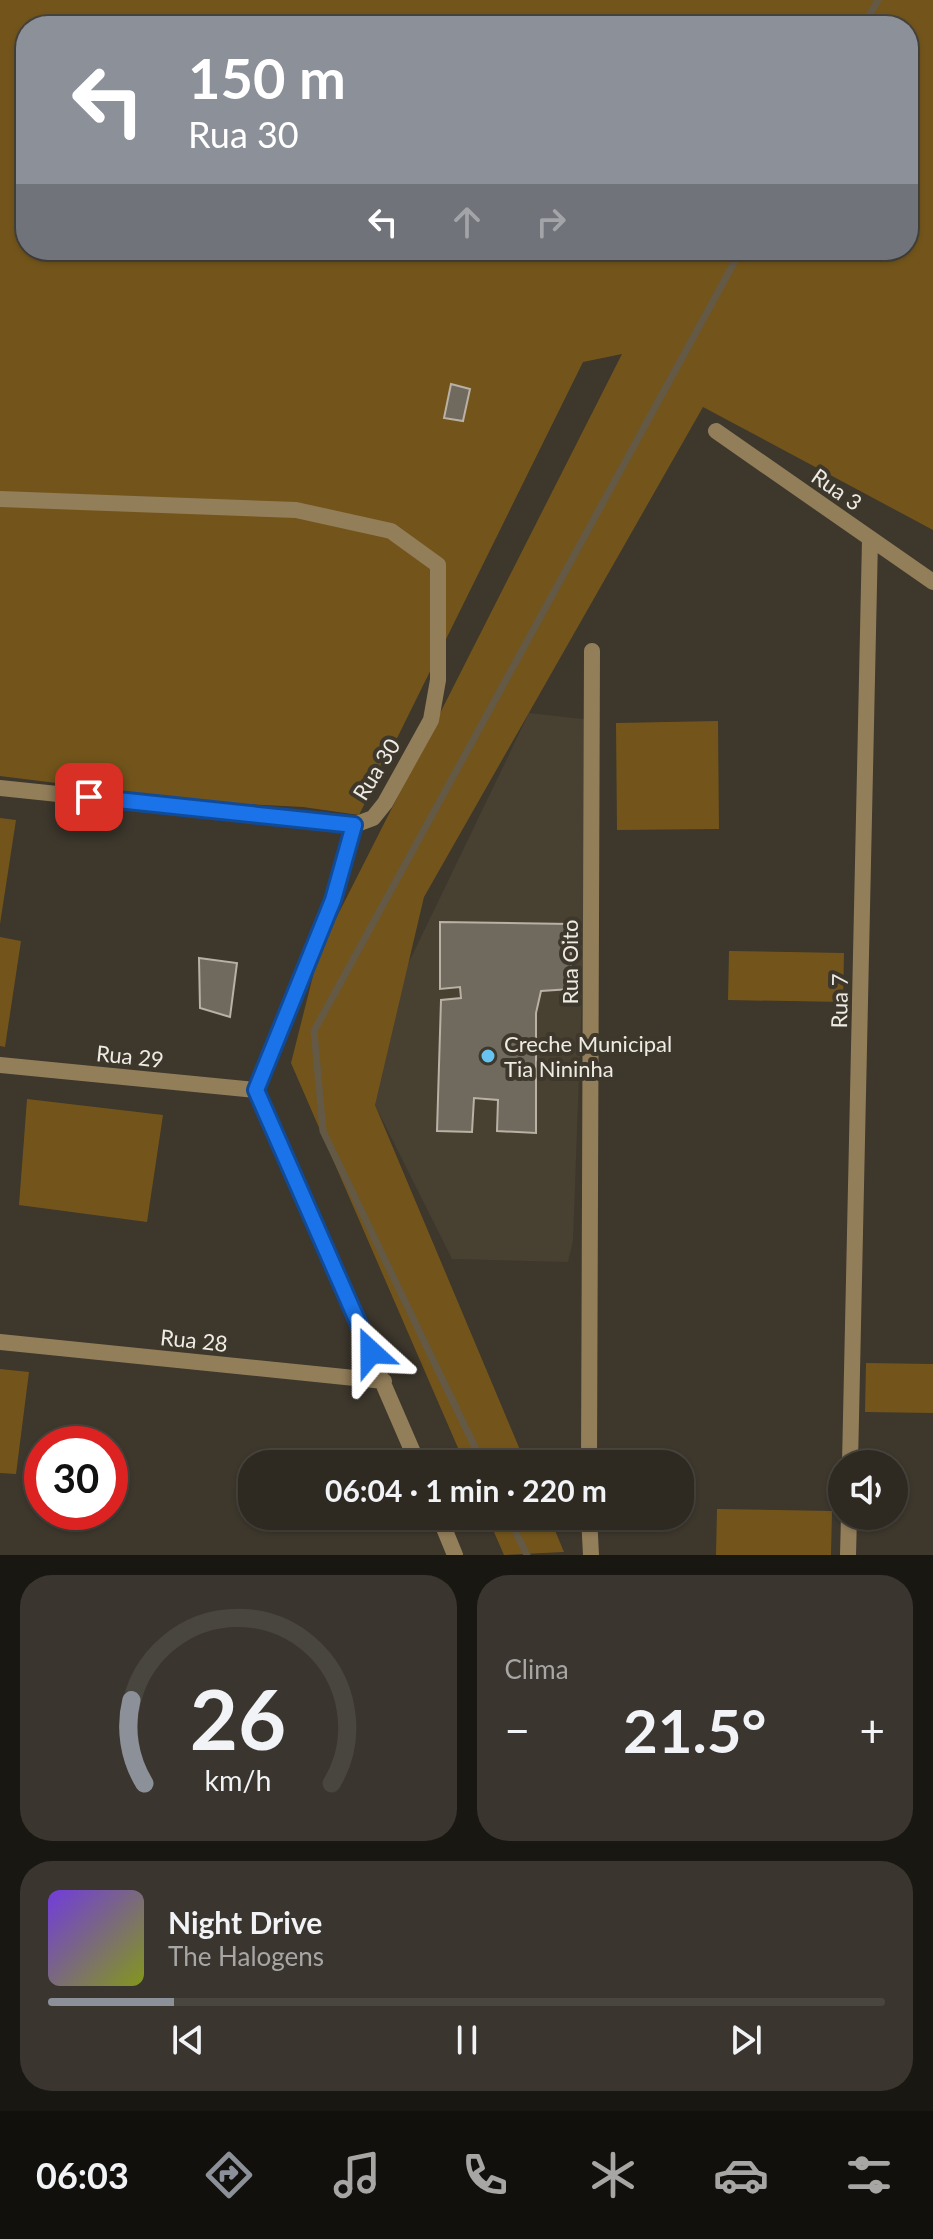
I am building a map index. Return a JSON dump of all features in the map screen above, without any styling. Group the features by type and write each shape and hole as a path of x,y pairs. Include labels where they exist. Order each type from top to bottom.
{"street":[{"name":"Rua 3","path":"716,431 933,582"},
{"name":"Rua 30","path":"0,499 296,510 391,531 438,565 438,680 431,720 385,803 373,818 354,825 0,788"},
{"name":"Rua 7","path":"850,1450 870,539"},
{"name":"Rua Oito","path":"589,1450 592,651"},
{"path":"354,825 333,900 256,1090 412,1450"},
{"name":"Rua 29","path":"0,1065 256,1090"},
{"name":"Rua 28","path":"0,1342 384,1381"},
{"path":"445,1530 455,1555"},
{"path":"848,1555 849,1530"}],"shaded area":[{"path":"0,0 933,0 933,530 703,407 424,897 375,1105 520,1450 459,1450 291,1063 319,952 622,354 583,362 359,815 303,807 209,802 0,776"},
{"path":"529,713 592,720 573,1241 568,1262 452,1259 375,1105 371,1041"},
{"path":"718,721 719,829 617,830 616,723"},
{"path":"0,818 16,820 0,924"},
{"path":"0,937 21,941 5,1047 0,1046"},
{"path":"729,951 844,953 843,1002 728,1000"},
{"path":"27,1099 163,1115 147,1222 19,1205"},
{"path":"866,1363 933,1364 933,1413 865,1412"},
{"path":"0,1369 29,1372 16,1474 0,1473"},
{"path":"717,1509 828,1511 831,1555 716,1555"},
{"path":"493,1530 555,1530 564,1552 504,1555"}],"building":[{"path":"451,384 470,389 463,421 444,418"},
{"name":"Creche Municipal Tia Nininha","path":"440,922 571,924 571,989 541,991 536,1013 536,1133 497,1131 498,1100 474,1098 472,1132 437,1131 441,1000 461,998 460,987 440,989"},
{"path":"199,958 237,963 230,1017 200,1008"}],"waterway":[{"path":"869,16 878,0"},
{"path":"476,1450 323,1131 314,1031 736,260"},
{"path":"515,1530 527,1555"}],"place":[{"name":"Creche Municipal Tia Nininha","path":"488,1056"}],"route":[{"path":"89,797 354,825 333,900 256,1090 371,1352"}]}
